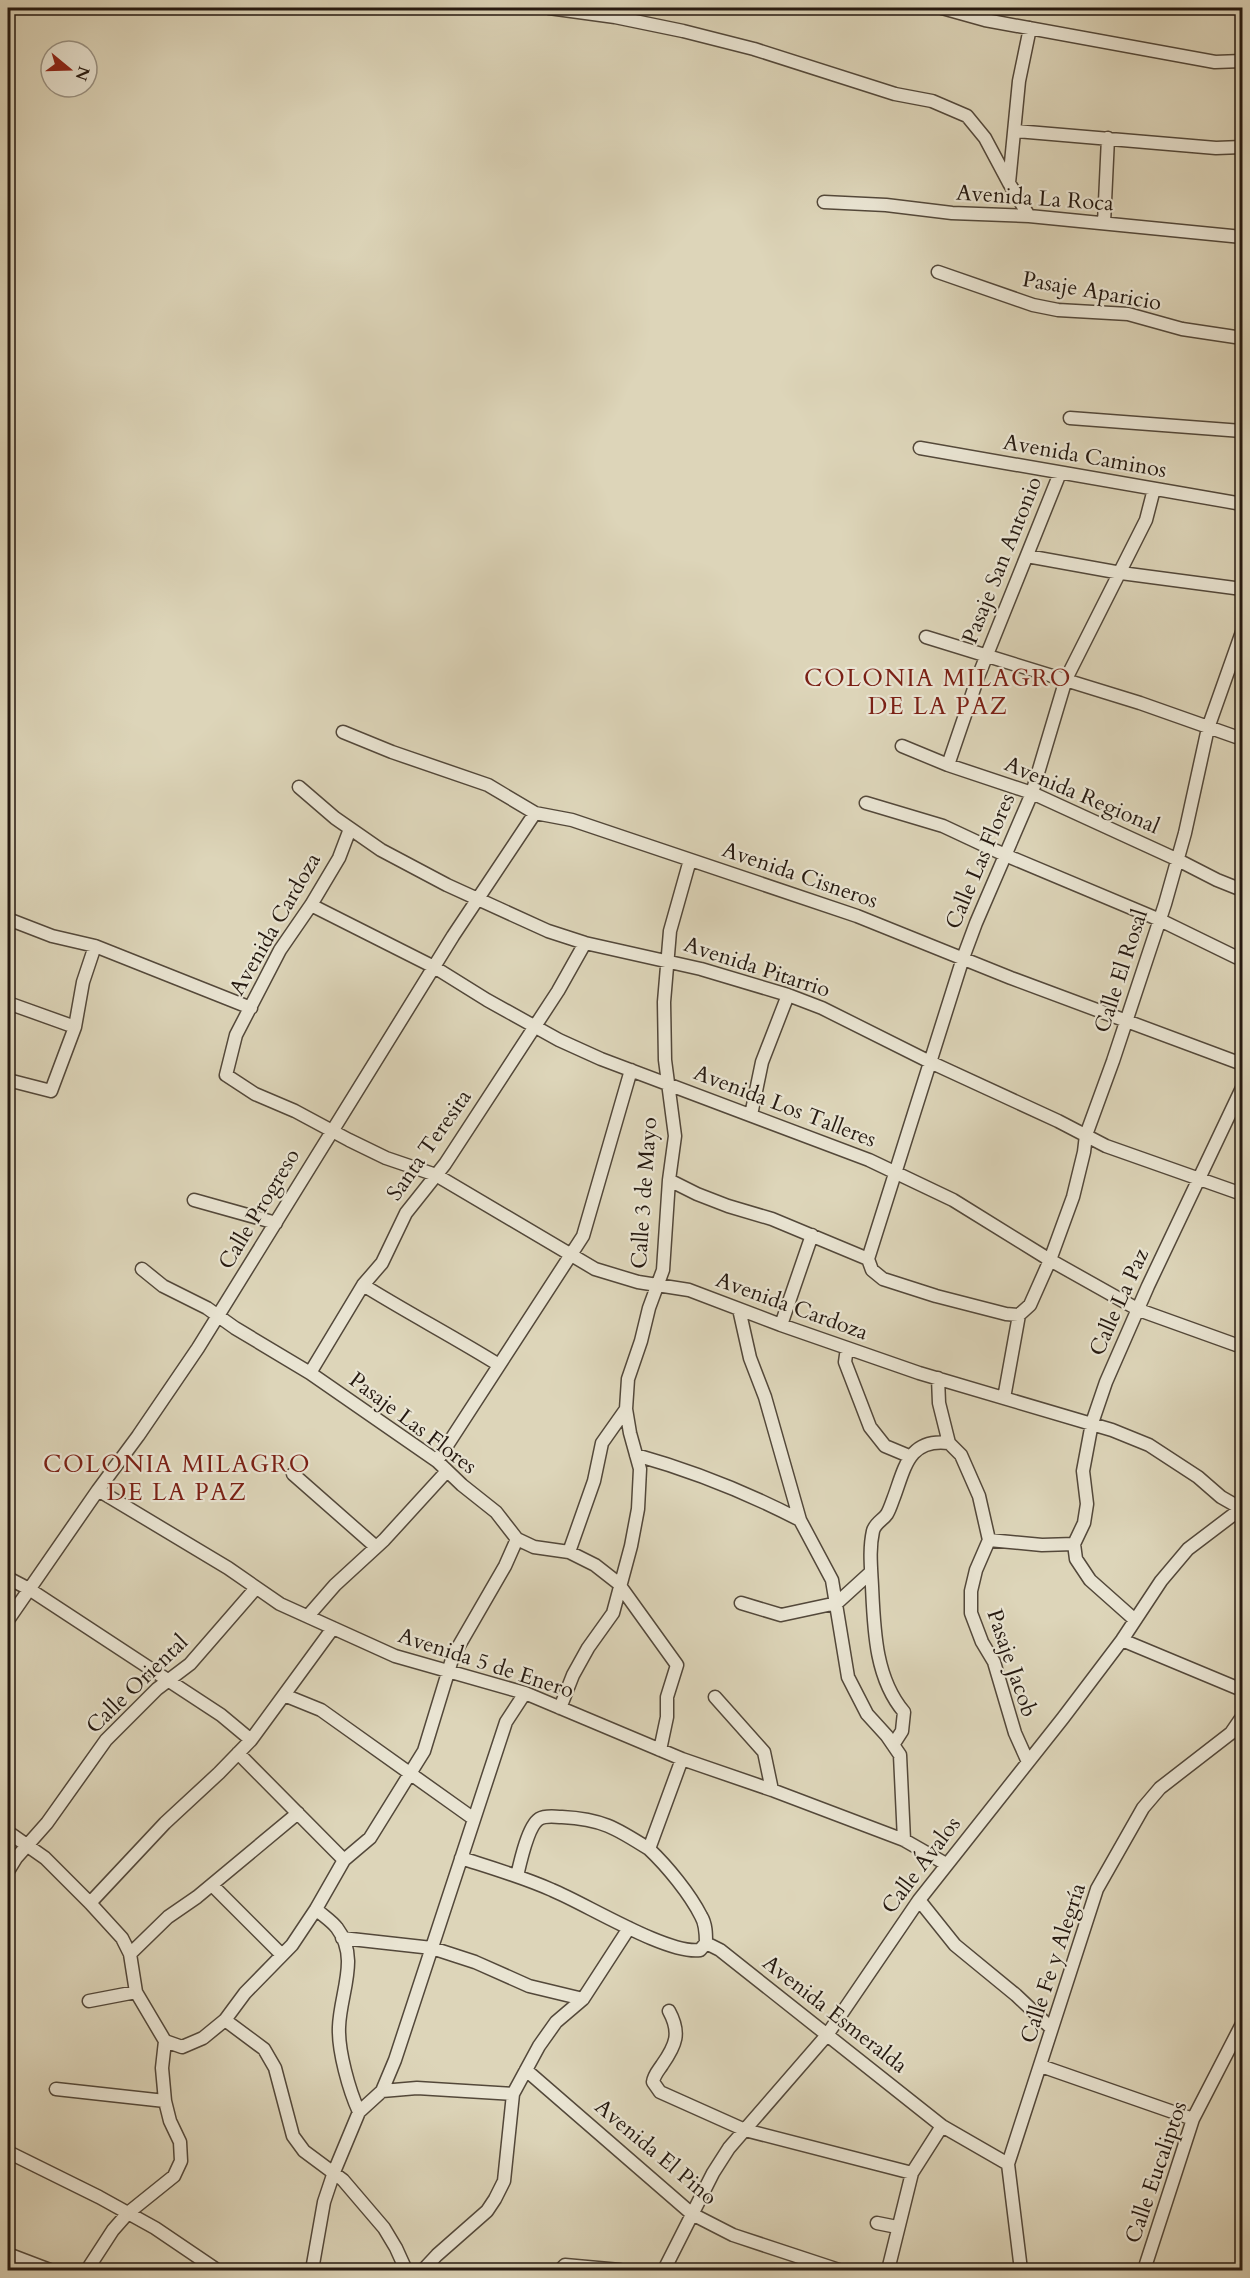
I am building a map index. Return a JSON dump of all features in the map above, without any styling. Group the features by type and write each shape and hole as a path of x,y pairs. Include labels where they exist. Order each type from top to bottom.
{"street":[{"path":"549,8 615,17 754,49 895,94 932,101 967,116 985,138 1029,216"},
{"path":"942,8 985,21 1215,62 1242,61"},
{"path":"1009,183 1019,81 1030,28"},
{"path":"1015,131 1216,148 1242,147"},
{"path":"1104,223 1108,138"},
{"name":"Avenida La Roca","path":"824,202 885,205 952,213 1029,216 1242,237"},
{"name":"Pasaje Aparicio","path":"938,272 1033,305 1058,310 1128,314 1182,329 1242,338"},
{"path":"1070,418 1242,431"},
{"name":"Avenida Caminos","path":"920,448 1242,504"},
{"name":"Pasaje San Antonio","path":"948,765 987,655 1060,473"},
{"name":"Calle Las Flores","path":"868,1259 963,958 1032,793 1066,679 1146,520 1154,489"},
{"path":"1027,556 1120,573 1242,589"},
{"name":"Calle El Rosal","path":"1019,1315 1030,1305 1050,1260 1072,1197 1086,1135 1160,920 1185,833 1208,728 1239,651 1242,632"},
{"path":"926,637 1066,679 1242,739"},
{"name":"Avenida Cisneros","path":"343,732 488,785 535,813 572,820 857,916 1011,978 1242,1064"},
{"name":"Avenida Regional","path":"902,746 948,765 1032,793 1242,890"},
{"name":"Avenida Pitarrio","path":"299,788 350,829 381,850 477,899 548,931 585,943 667,961 788,995 822,1008 1106,1146 1242,1194"},
{"path":"867,803 943,826 1005,855 1160,920 1242,960"},
{"name":"Calle Progreso","path":"8,1620 144,1428 219,1316 434,967 535,813"},
{"name":"Avenida Cardoza","path":"350,829 339,858 311,905 280,950 236,1035 226,1076 255,1094 386,1158 436,1176 595,1269 638,1282 689,1290 847,1348 938,1378 1092,1423 1149,1445 1242,1509"},
{"name":"Calle 3 de Mayo","path":"560,1708 588,1648 613,1613 638,1509 640,1469 626,1409 628,1379 663,1270 669,1180 675,1136 665,1060 664,1002 670,931 690,860"},
{"name":"Avenida Los Talleres","path":"311,905 434,967 559,1040 796,1134 869,1160 953,1200 1050,1260 1139,1310 1242,1347"},
{"path":"8,919 52,936 95,946 251,1008"},
{"name":"Santa Teresita","path":"310,1373 363,1285 382,1263 406,1213 436,1176 558,992 585,943"},
{"path":"8,1080 51,1091 75,1027 83,982 95,946"},
{"path":"751,1115 762,1062 788,995"},
{"path":"8,1003 75,1027"},
{"path":"437,1461 583,1236 632,1070"},
{"name":"Calle La Paz","path":"1070,1545 1084,1523 1087,1504 1083,1471 1092,1423 1106,1382 1148,1286 1242,1088"},
{"path":"669,1180 707,1198 772,1219 868,1259 872,1269 883,1279 936,1296 1006,1314 1019,1315 1004,1398"},
{"path":"194,1200 276,1223"},
{"path":"781,1325 812,1235"},
{"name":"Pasaje Las Flores","path":"142,1269 163,1287 207,1308 310,1373 437,1461 496,1512 517,1539"},
{"path":"363,1285 403,1311 448,1333 499,1365"},
{"path":"739,1310 750,1358 765,1397 800,1520 832,1580 848,1677 867,1714 900,1755 904,1840"},
{"path":"847,1348 845,1362 870,1427 885,1446 909,1456"},
{"path":"938,1378 939,1403 948,1443 961,1455 975,1487 989,1540 1070,1545 1090,1580 1135,1620"},
{"path":"569,1552 594,1481 602,1443 626,1409"},
{"path":"893,1745 902,1731 904,1712 895,1701 880,1666 871,1572 870,1546 873,1527 887,1515 909,1456 926,1443 948,1443"},
{"path":"636,1455 669,1464 763,1501 800,1520"},
{"path":"308,1617 335,1586 376,1547 447,1471"},
{"path":"293,1474 376,1547"},
{"name":"Avenida 5 de Enero","path":"98,1490 228,1568 279,1604 395,1656 525,1693 682,1759 904,1840 946,1864"},
{"name":"Calle Ávalos","path":"664,2271 713,2173 729,2148 827,2035 919,1899 1122,1640 1161,1581 1188,1549 1242,1509"},
{"path":"165,2041 182,2047 202,2038 225,2020 245,1993 292,1945 344,1860 370,1838 424,1751 453,1656 505,1566 517,1539 534,1547 569,1552 595,1565 621,1586 677,1665 667,1697 667,1717 660,1750"},
{"name":"Pasaje Jacob","path":"989,1540 976,1570 971,1591 970,1613 982,1642 994,1662 1015,1733 1028,1762"},
{"path":"741,1603 781,1615 837,1602 871,1572"},
{"path":"8,1578 29,1589 221,1715 250,1740"},
{"name":"Calle Oriental","path":"8,1871 47,1823 106,1740 168,1681 190,1664 256,1588"},
{"path":"90,1903 165,1822 250,1740 333,1628"},
{"path":"1122,1640 1242,1690"},
{"path":"312,2271 324,2202 334,2172 359,2112 382,2091 395,2060 506,1722 525,1693"},
{"path":"284,1695 321,1710 474,1819"},
{"path":"715,1697 764,1752 772,1790"},
{"name":"Calle Fe y Alegría","path":"1021,2271 1008,2164 1097,1889 1143,1808 1160,1788 1231,1733 1242,1717"},
{"path":"238,1753 344,1860"},
{"path":"649,1849 682,1759"},
{"path":"130,1954 168,1917 212,1885 298,1814"},
{"path":"461,1858 554,1890 629,1928 689,1952 700,1950 706,1943 706,1930 702,1916 665,1864 649,1849 600,1822 588,1818 547,1816 537,1820 532,1828 517,1876"},
{"path":"8,1832 45,1858 122,1938 130,1954 136,1992 165,2041 162,2068 165,2101 170,2121 180,2142 181,2161 174,2176 112,2230 87,2271"},
{"path":"212,1885 282,1954"},
{"path":"919,1899 955,1945 1016,1995 1051,2028"},
{"path":"316,1909 336,1927 348,1949 348,1967 340,2014 339,2036 353,2100 359,2112"},
{"path":"423,2271 437,2255 487,2211 495,2199 504,2181 513,2094 538,2046 556,2022 583,1999 629,1928"},
{"path":"342,1938 432,1948 475,1962 529,1986 583,1999"},
{"name":"Avenida Esmeralda","path":"706,1943 720,1950 942,2126 1008,2164"},
{"path":"89,2001 136,1992"},
{"path":"669,2011 676,2023 677,2038 654,2077 653,2082 660,2092 746,2130 912,2173"},
{"path":"225,2020 264,2049 275,2068 293,2136 304,2151 334,2172 384,2228 406,2271"},
{"name":"Calle Eucaliptos","path":"1144,2271 1193,2119 1242,2024"},
{"path":"1041,2066 1193,2119"},
{"name":"Avenida El Pino","path":"526,2070 692,2214 733,2235 838,2271"},
{"path":"382,2091 417,2088 513,2094"},
{"path":"56,2089 165,2101"},
{"path":"888,2271 912,2173 942,2126"},
{"path":"8,2152 155,2228 217,2271"},
{"path":"877,2223 897,2227"},
{"path":"8,2254 50,2271"},
{"path":"560,2271 565,2265 620,2271"}],"district":[{"name":"COLONIA MILAGRO DE LA PAZ","path":"938,692"},
{"name":"COLONIA MILAGRO DE LA PAZ","path":"177,1478"}]}
